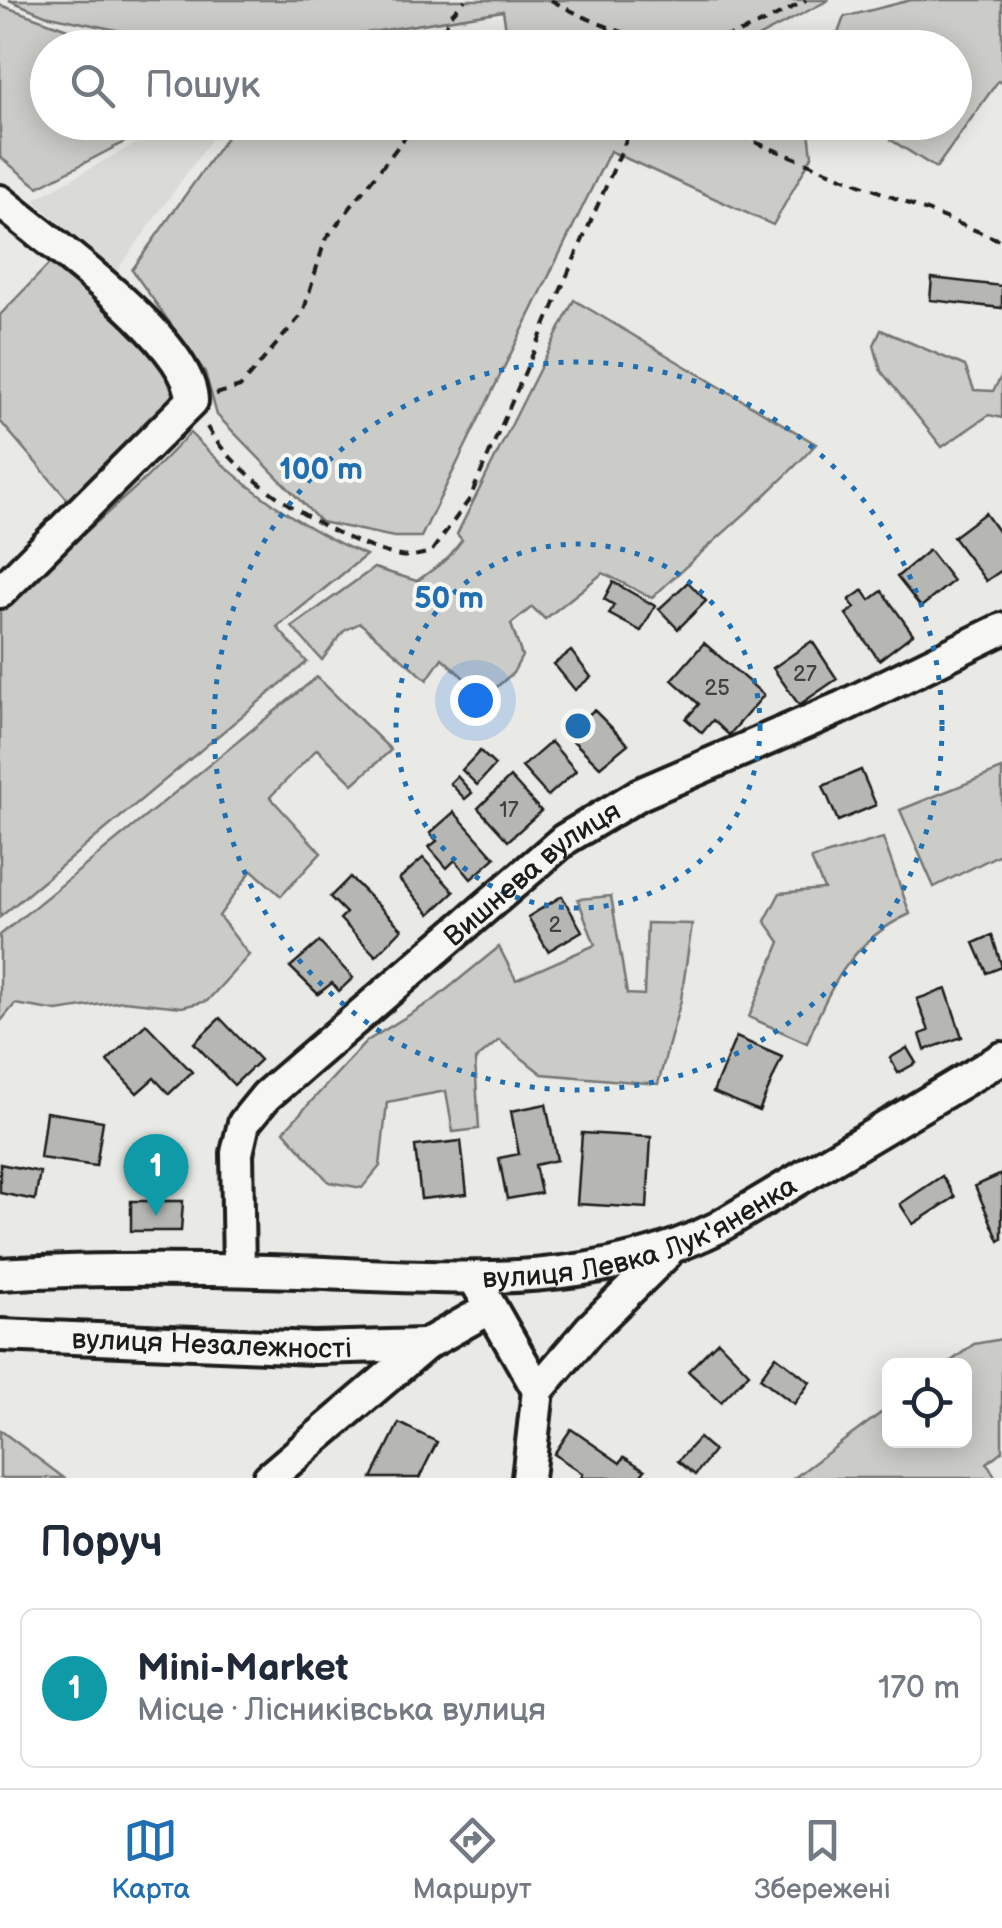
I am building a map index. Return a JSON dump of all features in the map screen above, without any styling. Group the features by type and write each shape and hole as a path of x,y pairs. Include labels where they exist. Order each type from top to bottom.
{"street":[{"path":"0,201 156,331 184,366 192,401 0,592"},
{"name":"Вишнева вулиця","path":"238,1270 237,1153 244,1123 266,1096 564,840 640,794 842,707 1002,628"},
{"name":"вулиця Левка Лук'яненка","path":"0,1274 238,1270 474,1278 565,1272 668,1252 717,1228 1002,1058"},
{"path":"528,1478 538,1390 590,1329 668,1252"},
{"path":"474,1278 538,1390"},
{"path":"270,1478 425,1344 491,1308"},
{"name":"вулиця Незалежності","path":"0,1335 314,1348 425,1344"}],"path":[{"path":"444,30 449,17 465,0"},
{"path":"551,0 618,30"},
{"path":"568,10 576,0"},
{"path":"746,30 806,0"},
{"path":"403,140 325,240 303,314 240,387 192,401 215,442 272,493 334,530 403,557 431,552 469,500 626,140"},
{"path":"750,140 1002,240"}],"shaded area":[{"path":"9,0 829,0 771,30 506,30 503,11 385,30 116,30 45,15"},
{"path":"911,0 1002,0 1002,83 998,81 972,117 972,30 839,30 844,17"},
{"path":"0,5 70,30 30,30 30,140 128,140 38,187 0,157"},
{"path":"142,140 211,140 114,275 34,200"},
{"path":"224,140 810,140 812,156 773,225 610,151 421,537 394,537 321,522 217,415 205,372 132,270"},
{"path":"891,140 956,140 936,168"},
{"path":"57,256 149,337 181,393 74,507 0,421 0,315"},
{"path":"574,300 816,444 652,598 603,573 545,619 532,607 511,624 522,656 513,673 485,697 442,658 427,680 360,623 344,631 322,660 292,627 374,568 417,581 447,559 462,540 457,534"},
{"path":"881,330 965,366 974,390 993,391 1002,375 1002,418 989,415 942,447 881,371 874,345"},
{"path":"190,433 272,503 318,532 366,555 277,627 307,662 0,917 0,609 144,480"},
{"path":"317,677 391,750 353,784 317,749 270,797 321,853 281,896 252,870 219,916 249,955 207,1001 182,1007 123,1001 57,1011 15,1004 0,1022 0,935"},
{"path":"1002,769 1002,853 934,887 900,810"},
{"path":"883,838 910,914 873,937 845,967 807,1043 749,1017 780,942 765,921 780,893 824,889 811,859"},
{"path":"611,896 627,994 644,995 647,923 692,924 681,1000 658,1084 542,1074 499,1040 475,1060 479,1129 453,1132 446,1091 387,1102 380,1166 362,1188 329,1182 284,1131 367,1041 435,999 499,947 516,980 595,945 578,899"},
{"path":"1002,1339 1002,1451 987,1463 996,1478 794,1478 882,1412 882,1448 972,1448 972,1358 955,1358 974,1344"},
{"path":"0,1430 64,1478 0,1478"}],"building":[{"path":"932,278 1002,286 1002,308 930,300"},
{"path":"985,513 1002,537 1002,570 986,581 953,537"},
{"path":"929,550 953,581 921,607 897,577"},
{"path":"613,582 655,606 641,631 609,614 614,605 604,599"},
{"path":"688,582 706,601 678,629 659,609"},
{"path":"863,590 870,600 882,591 913,634 879,660 846,614 855,608 849,600"},
{"path":"812,641 837,679 799,705 773,668"},
{"path":"704,643 764,695 729,735 713,720 702,733 686,719 699,704 672,680"},
{"path":"571,651 591,677 575,690 554,664"},
{"path":"594,710 628,744 600,767 566,734"},
{"path":"551,742 576,771 548,796 522,767"},
{"path":"480,751 495,765 477,785 462,770"},
{"path":"861,770 876,805 838,821 823,786"},
{"path":"457,776 472,793 465,799 450,783"},
{"path":"510,777 541,811 508,841 478,808"},
{"path":"454,812 495,858 471,879 455,860 447,868 429,847 437,841 430,833"},
{"path":"423,858 454,892 430,914 399,879"},
{"path":"350,877 402,929 376,956 340,919 346,913 330,897"},
{"path":"562,896 582,931 548,951 528,917"},
{"path":"992,935 1002,967 987,973 974,943"},
{"path":"319,942 353,978 339,991 332,983 318,994 290,967"},
{"path":"946,989 962,1037 925,1050 920,1034 929,1031 917,999"},
{"path":"220,1018 260,1060 234,1085 194,1043"},
{"path":"146,1024 192,1072 169,1094 154,1078 137,1093 107,1061"},
{"path":"736,1037 782,1057 759,1111 713,1092"},
{"path":"907,1048 916,1063 898,1073 890,1058"},
{"path":"546,1104 557,1160 535,1165 541,1193 507,1199 499,1158 519,1154 511,1111"},
{"path":"46,1112 103,1121 96,1166 40,1158"},
{"path":"582,1133 651,1137 647,1208 577,1204"},
{"path":"461,1141 467,1194 421,1199 415,1146"},
{"path":"0,1164 40,1172 35,1200 0,1193"},
{"path":"1002,1174 1002,1239 999,1241 975,1186"},
{"path":"942,1176 955,1197 913,1224 900,1204"},
{"path":"131,1201 183,1201 181,1231 131,1231"},
{"path":"718,1341 749,1373 721,1402 688,1371"},
{"path":"776,1356 810,1382 794,1404 760,1378"},
{"path":"399,1423 437,1442 419,1478 372,1478"},
{"path":"571,1429 620,1463 624,1457 645,1470 639,1478 581,1478 583,1474 554,1454"},
{"path":"699,1438 714,1451 695,1475 678,1461"}],"place":[{"name":"Mini-Market","path":"156,1216"}]}
